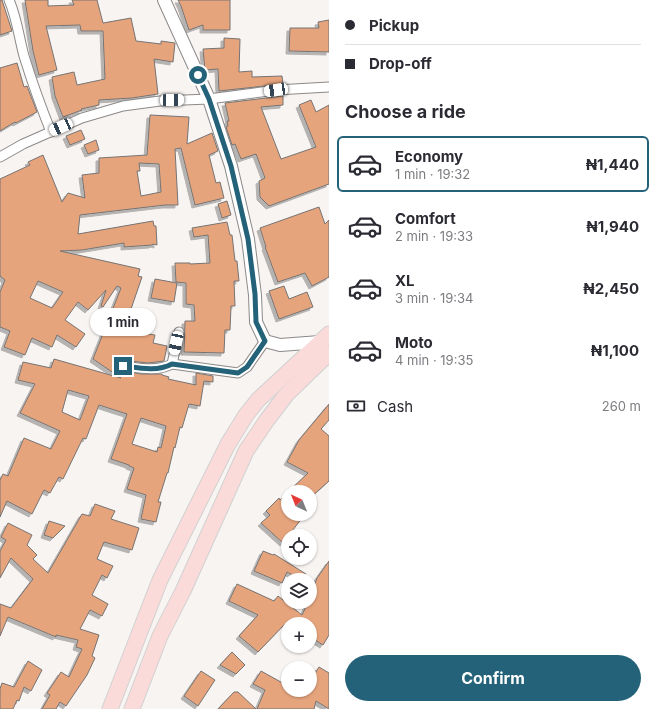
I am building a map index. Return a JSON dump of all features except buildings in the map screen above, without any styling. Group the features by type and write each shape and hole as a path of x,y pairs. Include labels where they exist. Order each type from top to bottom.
{"main road":[{"path":"110,709 160,580 228,444 246,415 258,400 325,347"},
{"path":"132,709 160,636 183,591 246,451 267,420 325,347"}],"street":[{"path":"9,0 14,9 33,85 51,132"},
{"path":"164,0 209,99 231,166 248,239 255,294 256,322 265,341 280,345 325,347"},
{"path":"0,157 23,144 82,118 123,106 160,101 209,99 276,90 329,87"},
{"path":"172,364 179,332"},
{"path":"123,366 153,369 164,368 172,364 238,373 247,367 265,341"}],"route":[{"path":"123,366 153,369 164,368 172,364 238,373 247,367 265,341 256,322 255,294 248,239 231,166 209,99 198,75"}]}
